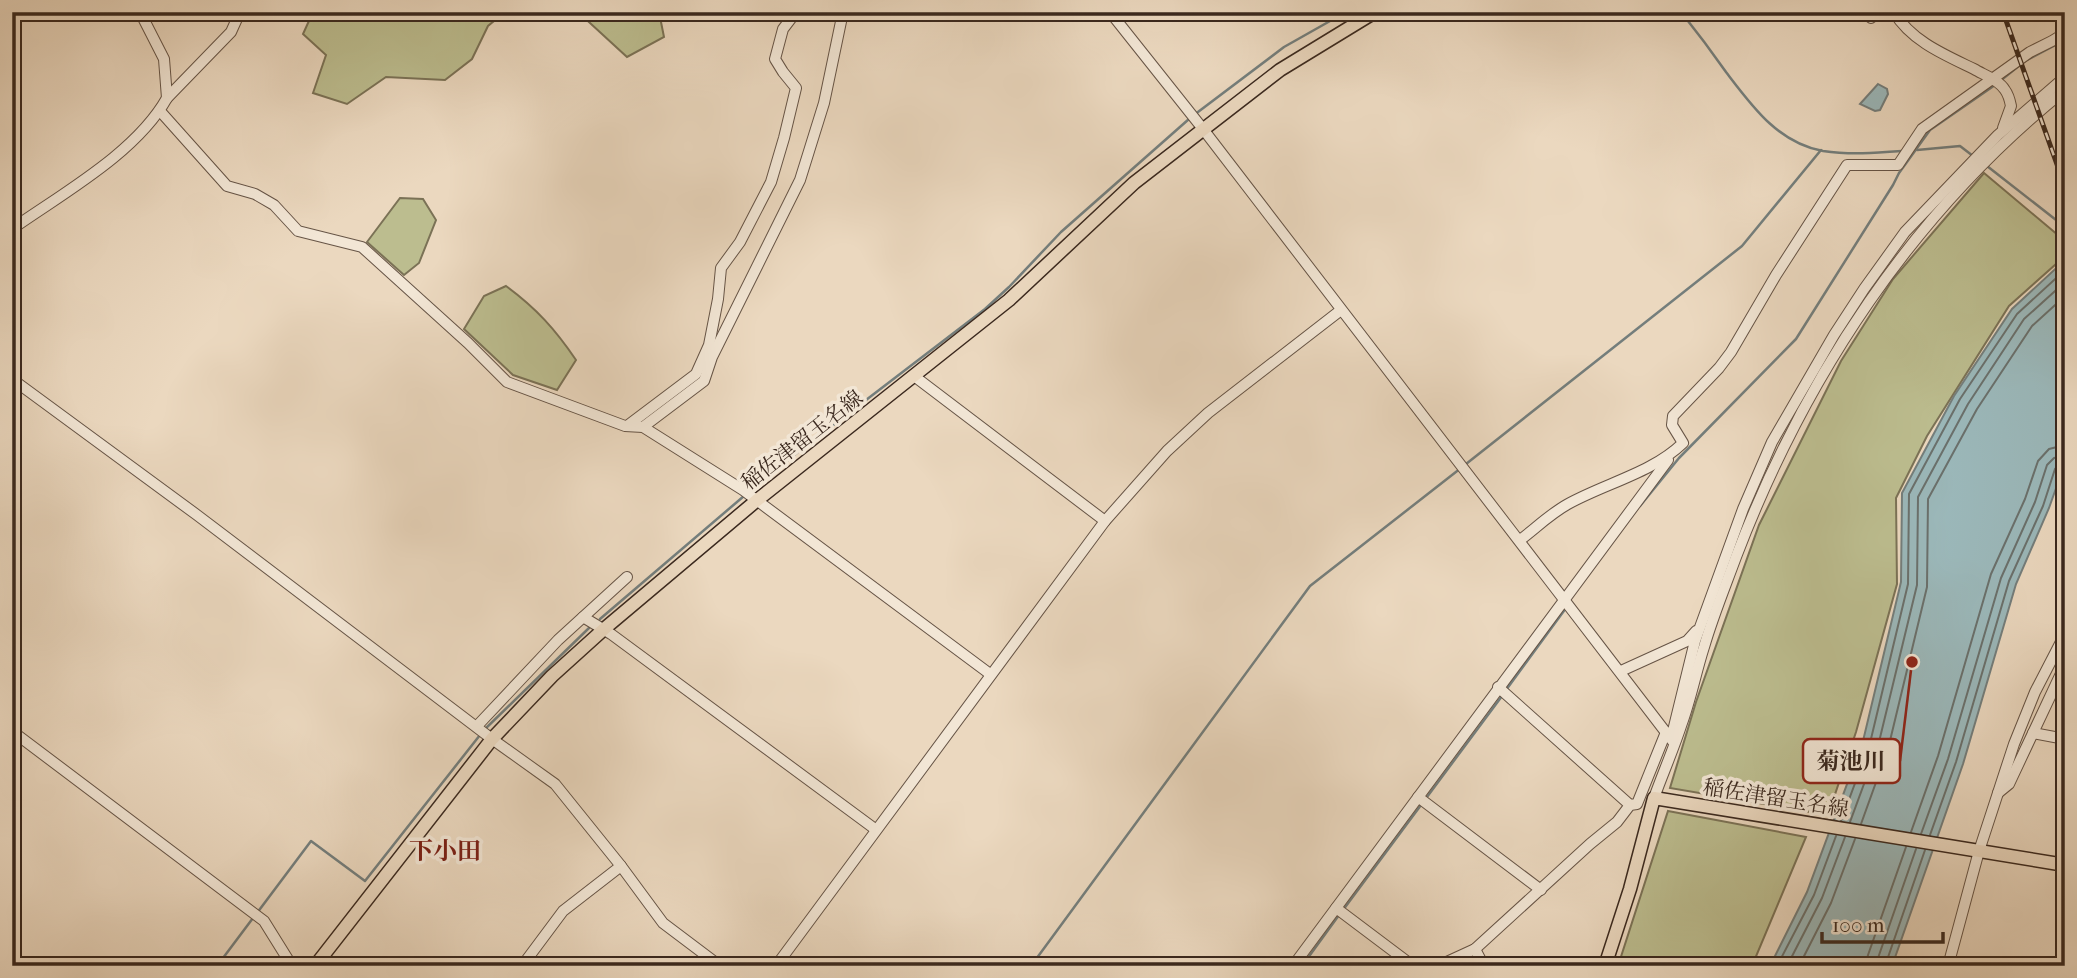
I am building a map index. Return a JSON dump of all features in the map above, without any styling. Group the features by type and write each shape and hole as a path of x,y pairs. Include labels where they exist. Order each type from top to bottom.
{"main road":[{"name":"稲佐津留玉名線","path":"315,966 492,738 552,676 750,496 914,376 1009,300 1196,121 1375,12"},
{"name":"稲佐津留玉名線","path":"1654,798 2065,865"},
{"path":"1605,966 1630,889 1654,798"}],"street":[{"path":"140,12 164,59 167,98"},
{"path":"12,229 120,153 160,111 167,98 231,32 240,12"},
{"path":"627,426 696,373 709,345 719,299 722,268 740,242 771,182 784,138 796,88 775,59 783,29 796,12"},
{"path":"643,427 704,380 712,357 800,180 824,103 843,12"},
{"path":"1110,12 1671,738"},
{"path":"1894,12 1912,34 1994,79 2005,90 2011,106 2001,132"},
{"path":"1293,966 1340,911 1502,691 1565,598 1683,443 1672,425 1673,416 1731,352 1776,275 1847,165 1898,165 1922,129 2030,52 2065,33"},
{"path":"1654,798 1701,625 1772,442 1834,335 1905,232 2001,132 2065,77"},
{"path":"1438,966 1475,949 1617,822 1630,805 1637,804 1671,738 1682,724 1713,618 1747,528 1795,427 1846,335 1884,278 1945,202 2010,138 2065,90"},
{"path":"160,111 227,186 255,194 274,205 298,231 362,247 508,382 627,426 643,427 750,496 990,674"},
{"path":"776,966 1105,521 1167,451 1208,413 1340,310"},
{"path":"914,376 1105,521"},
{"path":"12,379 555,784 663,923 720,966"},
{"path":"1520,540 1566,505 1654,466 1672,454"},
{"path":"477,726 558,640 627,576"},
{"path":"583,617 604,629 875,830"},
{"path":"1621,671 1687,641 1701,625"},
{"path":"1948,966 1975,850 2035,692 2065,634"},
{"path":"1997,793 2009,783 2065,664"},
{"path":"1502,691 1630,805"},
{"path":"12,731 264,921 292,966"},
{"path":"2033,733 2065,738"},
{"path":"1422,800 1541,890"},
{"path":"522,966 563,911 621,866"},
{"path":"1340,911 1413,966"},
{"path":"1475,949 1484,966"}],"green space":[{"path":"313,12 505,12 488,26 472,59 445,80 386,77 347,104 313,93 326,55 303,34"},
{"path":"578,12 659,12 664,37 627,57"},
{"path":"1984,173 2065,241 2065,256 2009,306 1927,436 1896,498 1897,584 1856,732 1828,815 1670,788 1696,702 1759,525 1841,361 1893,279"},
{"path":"400,198 423,199 436,220 419,263 404,275 367,242"},
{"path":"506,286 527,302 576,360 557,390 513,375 464,329 484,296"},
{"path":"1668,811 1806,837 1752,966 1618,966"}],"water":[{"path":"1878,84 1887,89 1888,94 1880,110 1875,111 1860,104"},
{"path":"2065,260 2065,463 2016,584 1963,764 1892,966 1770,966 1807,892 1863,741 1901,582 1902,493 1954,396 2012,309"}],"waterway":[{"path":"1194,115 1284,47 1346,12"},
{"path":"1681,12 1756,110 1793,140 1823,151 1903,151"},
{"path":"2000,81 2025,61 2065,40"},
{"path":"1640,506 1679,458 1796,339 1899,173 1930,130 1995,85"},
{"path":"749,492 985,309 1061,232 1189,119"},
{"path":"1917,150 1960,146 1973,156"},
{"path":"1466,464 1742,246 1821,150"},
{"path":"1987,166 2065,227"},
{"path":"1031,966 1310,586 1461,468"},
{"path":"600,619 744,496"},
{"path":"1506,690 1566,608"},
{"path":"484,730 589,628"},
{"path":"1343,910 1502,696"},
{"path":"257,913 311,841 365,881 480,735"},
{"path":"1302,966 1339,915"},
{"path":"217,966 253,918"}],"railway":[{"path":"2003,12 2065,187"}],"place":[{"name":"菊池川","path":"1912,662"}],"district":[{"name":"下小田","path":"445,851"}]}
